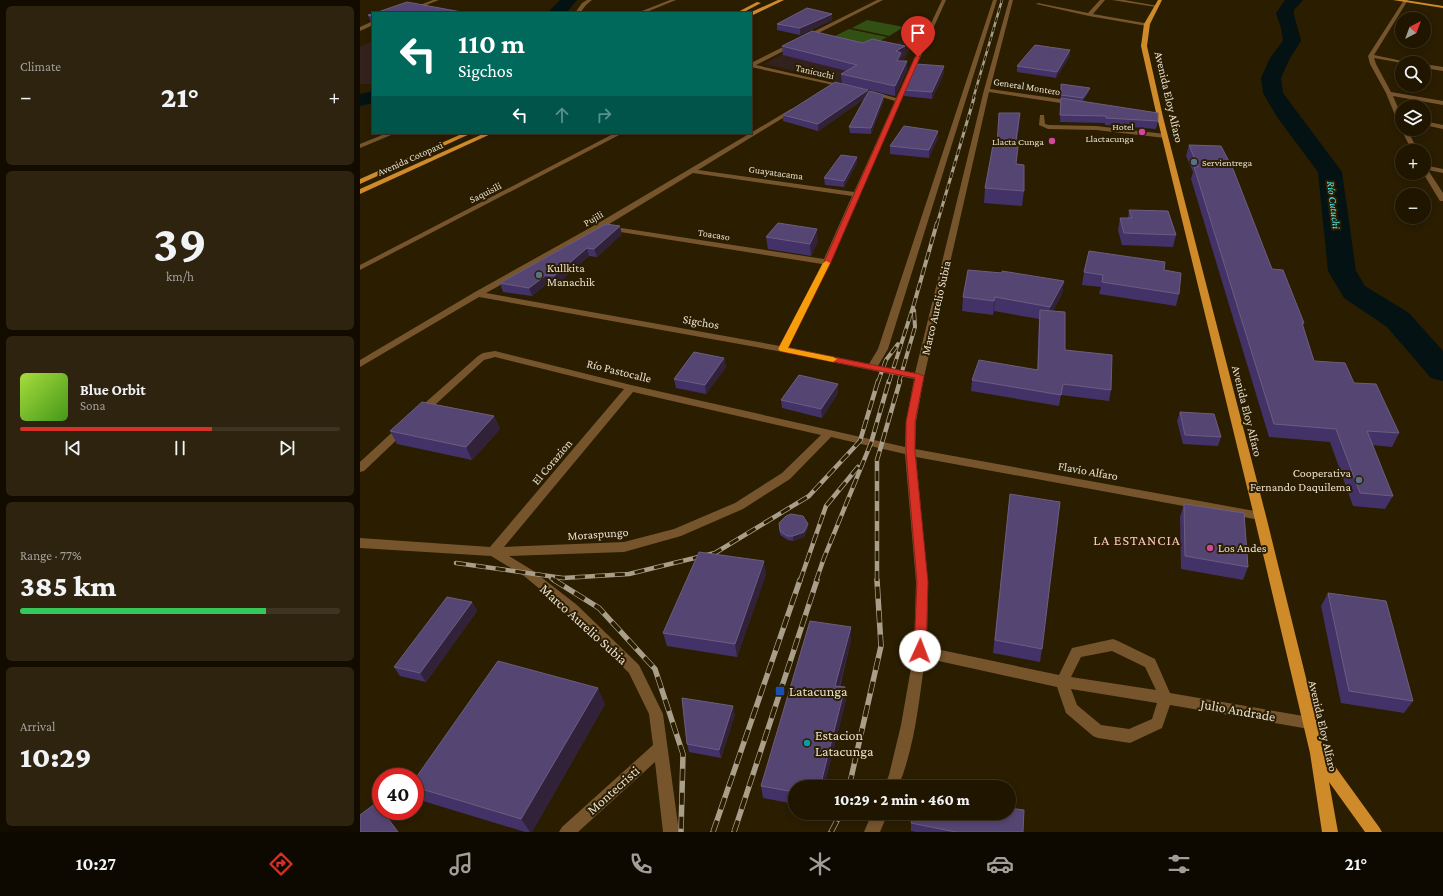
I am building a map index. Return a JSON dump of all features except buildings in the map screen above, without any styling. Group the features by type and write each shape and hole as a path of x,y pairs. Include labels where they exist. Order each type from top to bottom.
{"main road":[{"path":"740,12 766,0"},
{"path":"752,14 782,0"},
{"path":"1396,0 1443,7"},
{"path":"1432,0 1443,2"},
{"name":"Avenida Eloy Alfaro","path":"1158,3 1147,24 1144,46 1156,116 1165,136 1260,516 1317,753 1330,832"},
{"name":"Avenida Cotopaxi","path":"360,182 467,134"},
{"name":"Avenida Cotopaxi","path":"360,192 488,134"},
{"path":"1317,753 1374,832"}],"street":[{"path":"404,12 437,0"},
{"path":"579,12 584,4 590,0"},
{"path":"642,12 674,0"},
{"path":"752,64 881,0"},
{"path":"783,349 827,262 856,194 944,0"},
{"path":"872,367 883,350 995,0"},
{"name":"Marco Aurelio Subia","path":"894,780 908,725 920,651 922,582 910,452 911,422 919,376 987,90 1012,0"},
{"path":"1089,15 1103,0"},
{"path":"1114,0 1158,3"},
{"path":"1395,107 1373,64 1371,56 1405,1"},
{"path":"1038,4 1089,15 1147,24"},
{"path":"360,29 372,23"},
{"path":"1371,56 1395,60"},
{"name":"Tanicuchi","path":"752,65 831,87 848,88"},
{"path":"1431,67 1443,69"},
{"name":"General Montero","path":"987,90 1081,104"},
{"path":"863,91 898,100"},
{"path":"1389,93 1443,103"},
{"name":"Pujili","path":"360,364 478,294 598,227 801,105"},
{"path":"1042,116 1042,125 1048,126 1096,128 1165,136"},
{"path":"1431,124 1443,127"},
{"path":"360,146 391,134"},
{"name":"Saquisili","path":"360,268 618,134"},
{"path":"1431,169 1443,171"},
{"name":"Guayatacama","path":"693,171 856,194"},
{"path":"1431,179 1443,199"},
{"name":"Toacaso","path":"598,227 827,262"},
{"name":"Sigchos","path":"478,294 783,349 919,376"},
{"name":"Río Pastocalle","path":"360,468 481,358 486,355 495,354 631,388 910,452"},
{"name":"El Corazion","path":"493,552 631,388"},
{"name":"Moraspungo","path":"360,543 493,552 624,547 677,533 739,506 786,476 829,433"},
{"name":"Flavio Alfaro","path":"910,452 1260,516"},
{"name":"Marco Aurelio Subia","path":"493,552 528,573 573,609 634,670 656,714 671,832"},
{"path":"1113,645 1150,663 1166,698 1157,723 1130,736 1104,732 1098,731 1071,709 1062,682 1077,652 1113,645"},
{"name":"Julio Andrade","path":"920,651 1062,682 1166,698 1309,723"},
{"name":"Montecristi","path":"567,832 660,748"},
{"path":"872,832 877,820"}],"shaded area":[{"path":"817,35 884,50 902,40 913,43 887,93 764,64"},
{"path":"372,41 372,84 360,84 360,47"}],"green space":[{"path":"867,20 904,27 889,36 852,28"},
{"path":"849,29 887,37 871,46 833,37"}],"waterway":[{"path":"557,12 569,0"},
{"name":"Río Cutuchi","path":"1295,0 1287,7 1285,13 1290,28 1292,41 1280,58 1271,78 1273,93 1285,112 1330,172 1342,271 1354,292 1398,320 1443,371"},
{"path":"360,100 372,97"}],"railway":[{"path":"973,99 1002,0"},
{"path":"937,224 974,98"},
{"path":"889,382 914,304 937,223"},
{"path":"899,382 915,327 914,310"},
{"path":"878,382 886,360 898,344"},
{"path":"456,563 563,578 629,574 715,553 809,496 860,441 878,381"},
{"path":"816,581 871,443 889,381"},
{"path":"877,580 877,460 900,381"},
{"path":"800,581 826,506 858,467"},
{"path":"551,578 556,581"},
{"path":"554,580 599,608 655,669 683,754 681,832"},
{"path":"713,832 800,580"},
{"path":"734,832 817,580"},
{"path":"851,780 881,646 877,580"},
{"path":"831,832 837,820"}],"slow traffic":[{"path":"826,263 783,349 833,359"}],"place":[{"name":"Hotel Llactacunga","path":"1142,132"},
{"name":"Llacta Cunga","path":"1052,141"},
{"name":"Servientrega","path":"1194,162"},
{"name":"Kullkita Manachik","path":"539,275"},
{"name":"Cooperativa Fernando Daquilema","path":"1359,480"},
{"name":"Los Andes","path":"1210,548"},
{"name":"Latacunga","path":"780,691"},
{"name":"Estacion Latacunga","path":"807,743"}],"district":[{"name":"LA ESTANCIA","path":"1137,540"}],"route":[{"path":"918,57 827,262 783,349 919,376 911,422 910,452 922,582 920,651"}]}
